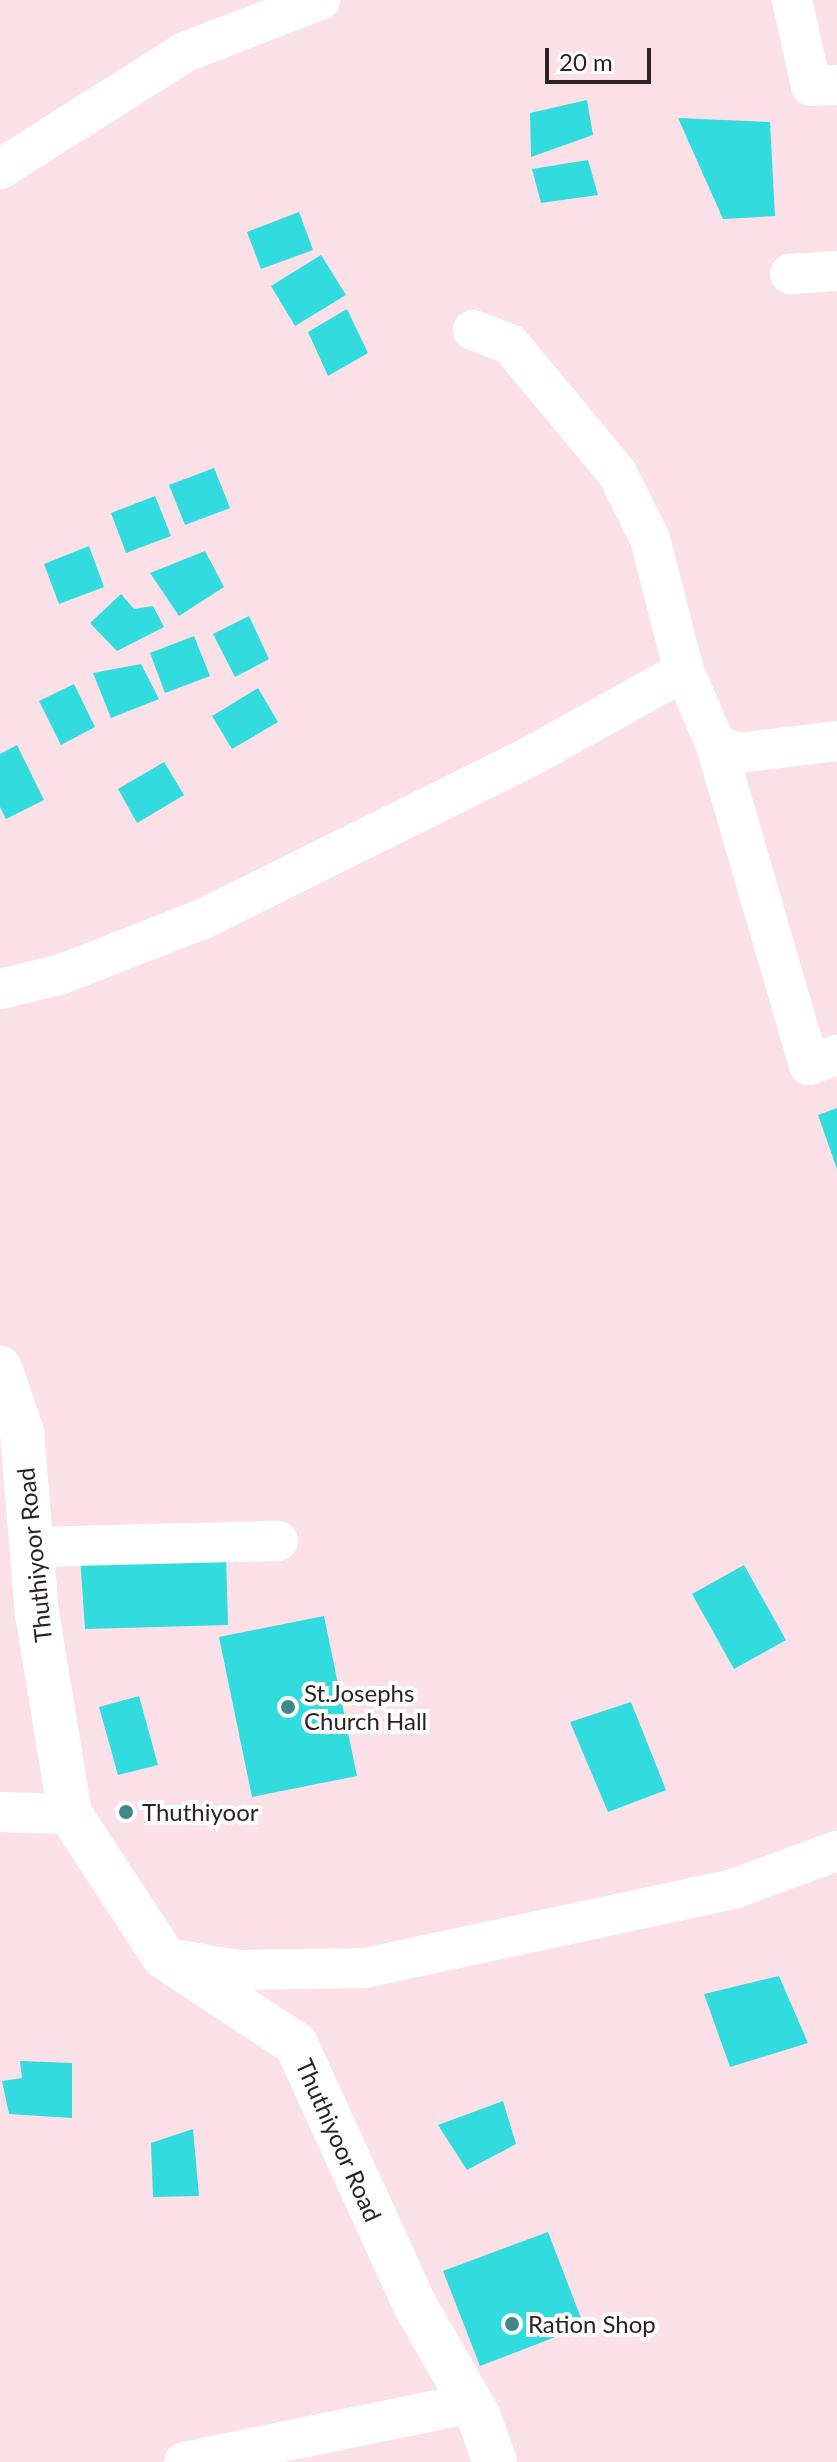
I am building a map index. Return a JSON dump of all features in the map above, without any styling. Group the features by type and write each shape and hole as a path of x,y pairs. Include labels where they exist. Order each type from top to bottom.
{"main road":[{"name":"Thuthiyoor Road","path":"0,1368 22,1432 31,1547 70,1814 164,1957 296,2044 416,2307 471,2403 495,2462"}],"street":[{"path":"0,169 185,52 320,0"},
{"path":"792,0 811,86 837,85"},
{"path":"790,274 837,271"},
{"path":"473,330 510,344 617,473 650,539 684,671 716,745 809,1065 837,1055"},
{"path":"0,989 62,974 205,918 533,755 684,671"},
{"path":"716,745 738,753 837,741"},
{"path":"31,1547 278,1541"},
{"path":"0,1812 70,1814"},
{"path":"164,1957 236,1970 365,1968 733,1889 837,1851"},
{"path":"184,2462 471,2403"}],"building":[{"path":"587,100 593,135 531,157 530,113"},
{"path":"678,118 770,122 775,216 723,219"},
{"path":"588,160 598,195 541,203 532,169"},
{"path":"299,212 313,250 261,269 247,232"},
{"path":"321,255 346,295 295,326 271,286"},
{"path":"347,309 368,353 328,376 308,332"},
{"path":"214,468 230,508 185,525 169,485"},
{"path":"155,496 171,536 126,553 111,513"},
{"path":"89,546 104,587 59,604 44,564"},
{"path":"205,551 224,587 179,616 150,573"},
{"path":"121,594 134,609 153,606 164,627 117,651 90,623"},
{"path":"249,616 269,659 235,677 213,634"},
{"path":"194,636 210,676 165,693 150,653"},
{"path":"141,664 159,699 111,718 93,673"},
{"path":"74,684 95,727 61,745 39,701"},
{"path":"258,688 278,722 232,749 212,716"},
{"path":"17,745 44,800 6,819 0,807 0,754"},
{"path":"164,762 184,795 137,823 118,789"},
{"path":"837,1108 837,1169 818,1115"},
{"path":"226,1554 228,1625 85,1629 80,1557"},
{"path":"744,1565 786,1640 734,1669 692,1594"},
{"name":"St.Josephs Church Hall","path":"324,1616 357,1776 252,1797 219,1637"},
{"path":"139,1696 158,1765 118,1775 99,1707"},
{"path":"631,1702 666,1790 608,1812 570,1722"},
{"path":"779,1976 808,2043 730,2067 704,1994"},
{"path":"20,2061 72,2063 72,2118 9,2114 2,2081 22,2078"},
{"path":"503,2101 516,2144 467,2170 438,2125"},
{"path":"193,2129 199,2196 153,2197 151,2143"},
{"path":"548,2232 584,2326 480,2366 443,2271"}],"place":[{"name":"St.Josephs Church Hall","path":"288,1707"},
{"name":"Thuthiyoor","path":"126,1812"},
{"name":"Ration Shop","path":"512,2324"}]}
